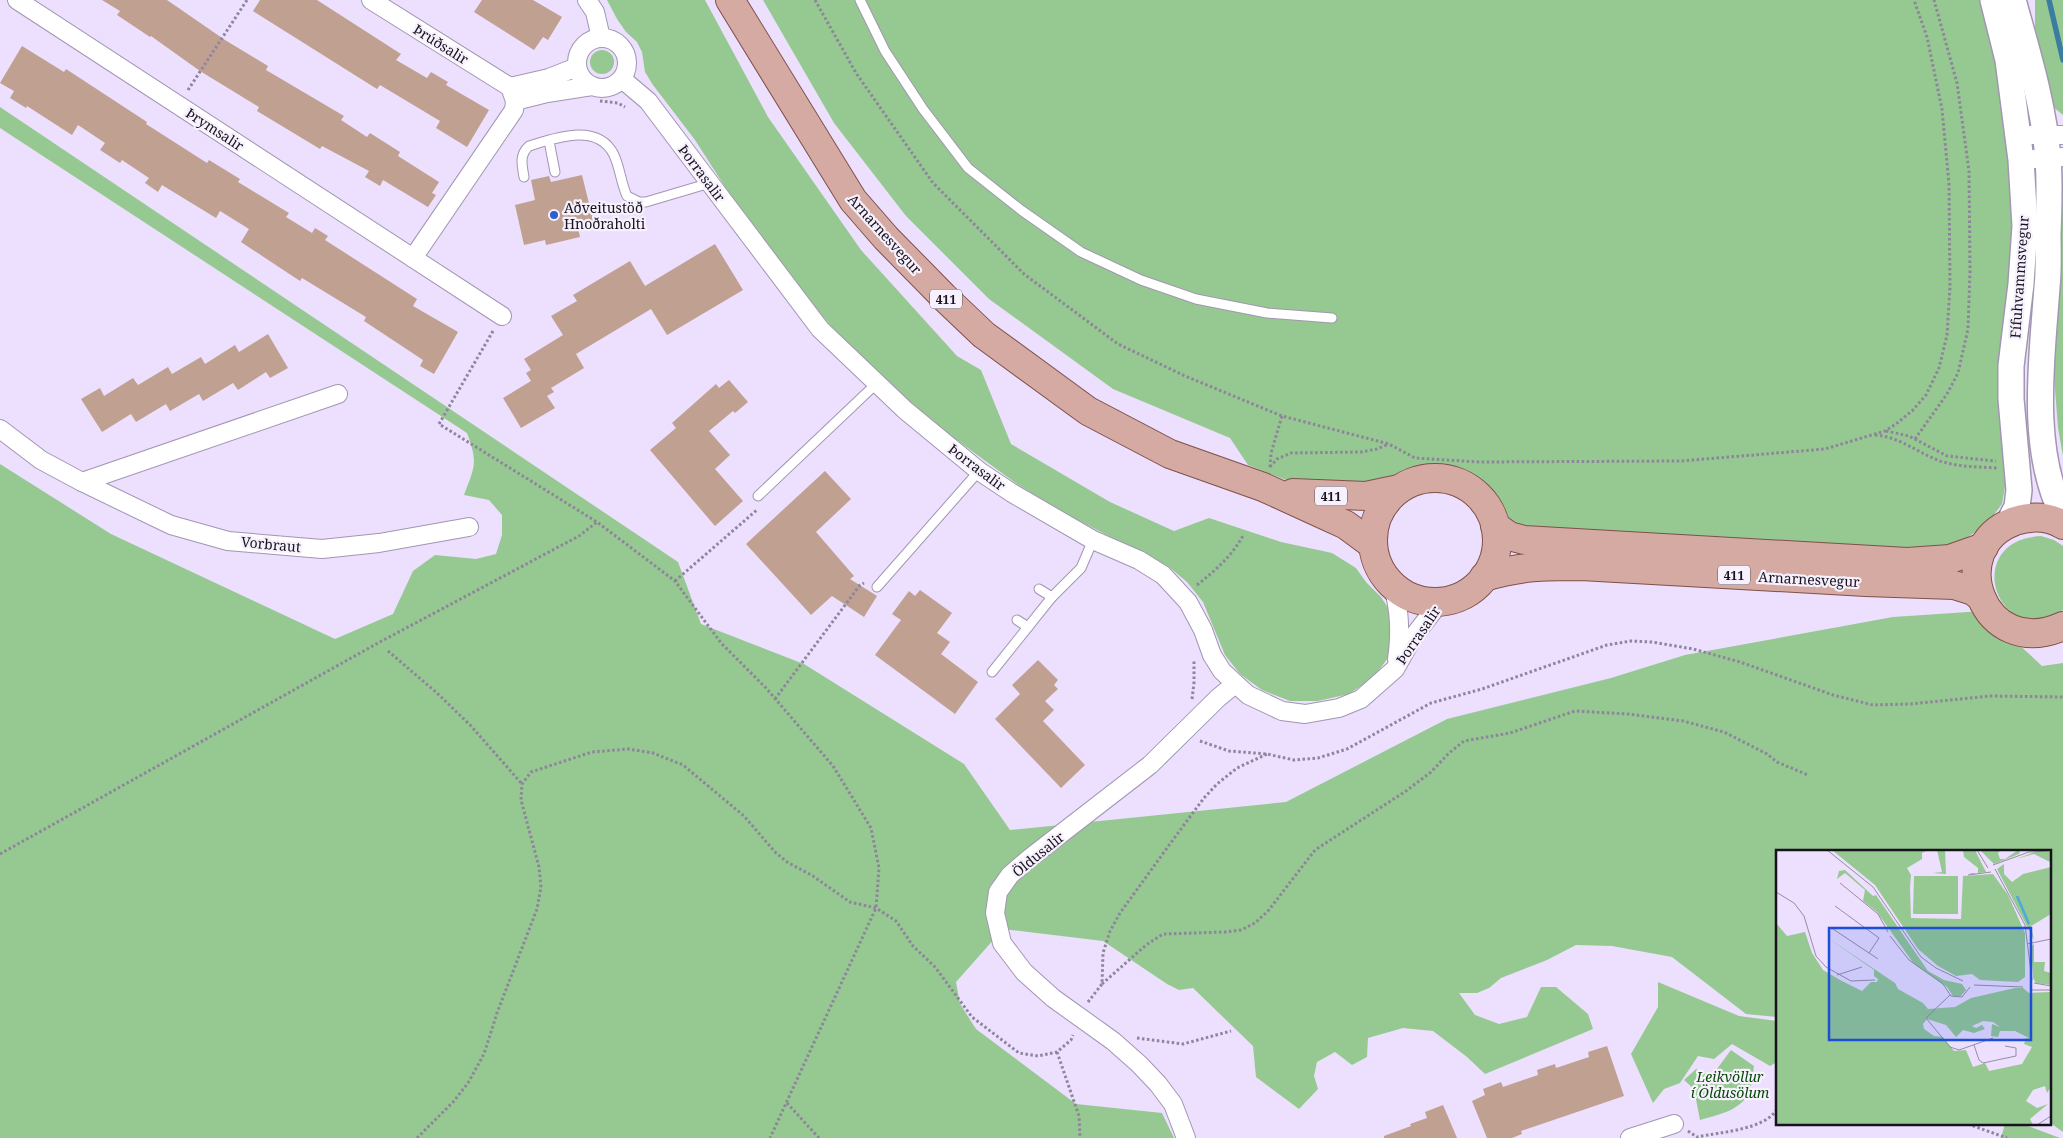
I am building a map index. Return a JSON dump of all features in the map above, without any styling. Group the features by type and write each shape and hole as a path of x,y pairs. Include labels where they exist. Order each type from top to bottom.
{"main road":[{"name":"Arnarnesvegur","path":"730,0 853,200 886,238 944,297 984,334 1088,411 1170,454 1263,487 1346,525 1373,545"},
{"name":"Fífuhvammsvegur","path":"1993,0 2008,60 2019,135 2025,226 2022,284 2011,390 2019,490 2017,507 2008,524"},
{"name":"Fífuhvammsvegur","path":"2013,0 2033,78 2055,146 2048,285 2042,351 2041,397 2043,436 2048,470 2063,514"},
{"name":"411","path":"1431,478 1448,479 1465,485 1479,496 1489,510 1495,526 1497,544 1493,561 1484,577 1472,589 1458,597 1441,602 1417,599 1393,586 1383,574 1376,560 1373,545 1374,529 1378,514 1387,500 1399,489 1414,481 1431,478"},
{"name":"Arnarnesvegur","path":"1263,487 1286,492 1331,496 1366,496 1399,489"},
{"name":"411","path":"2059,629 2033,634 2016,631 2002,624 1989,612 1981,597 1977,580 1978,563 1984,546 1999,530 2008,524 2024,518 2040,518 2056,521 2063,525"},
{"name":"Arnarnesvegur","path":"1495,526 1509,536 1524,540 1907,562 1950,559 1984,546"},
{"name":"Arnarnesvegur","path":"1484,577 1513,568 1581,566 1954,585 1974,591 1981,597"}],"street":[{"name":"Þrymsalir","path":"17,0 502,316"},
{"name":"Þrúðsalir","path":"371,0 512,94"},
{"path":"587,0 595,12 601,38"},
{"path":"512,94 547,93 592,86 609,87 622,79 628,64 623,49 610,39 601,38 593,40 580,50 577,67 582,77 592,86"},
{"path":"512,94 577,67"},
{"name":"Þorrasalir","path":"622,79 648,101 820,329 905,410 979,471 1012,494 1093,540 1140,560 1163,575 1188,602 1203,630 1212,655 1222,671 1235,684 1262,703 1282,711 1305,714 1339,708 1361,699 1395,669 1413,637 1441,602"},
{"path":"413,258 514,110 512,94"},
{"path":"2019,135 2055,146"},
{"path":"2021,160 2055,146"},
{"path":"82,482 338,394"},
{"name":"Vorbraut","path":"0,429 41,460 82,482 171,525 228,541 322,549 379,543 470,527"},
{"name":"Þorrasalir","path":"1393,586 1400,615 1400,636 1395,669"},
{"name":"Öldusalir","path":"1186,1138 1173,1104 1158,1084 1113,1041 1079,1019 1024,972 1002,943 995,913 998,892 1010,875 1031,856 1150,765 1218,698 1235,684"},
{"path":"1630,1138 1674,1124"}],"lane":[{"path":"860,0 885,51 923,109 968,168 1021,210 1081,252 1141,280 1196,299 1267,313 1332,318"},
{"path":"524,177 522,158 529,146 580,134 599,139 612,152 627,196 638,202 646,202 710,183"},
{"path":"549,141 555,172"},
{"path":"758,496 876,383"},
{"path":"877,587 979,471"},
{"path":"992,672 1052,597 1081,568 1093,540"},
{"path":"1039,589 1052,597"},
{"path":"1017,620 1028,627"}],"path":[{"path":"178,105 247,0"},
{"path":"815,0 856,73 933,183 1024,274 1118,344 1185,376 1282,416 1389,444 1415,458 1479,462 1681,461 1825,448 1885,431 1913,410 1926,395 1939,368 1947,336 1950,287 1949,184 1942,108 1926,37 1914,0"},
{"path":"1915,439 1947,394 1958,373 1968,329 1970,272 1969,171 1957,83 1934,0"},
{"path":"502,316 439,424 597,522 675,581 720,643 775,699 833,766 872,828 879,868 876,908 770,1138"},
{"path":"1282,416 1271,453 1270,468 1277,459 1291,453 1361,452 1377,449 1389,444"},
{"path":"1885,431 1915,439 1947,456 1997,461"},
{"path":"1874,435 1906,443 1929,456 1947,463 1998,468"},
{"path":"0,854 378,643 579,536 597,522"},
{"path":"1194,587 1221,566 1235,550 1244,534"},
{"path":"775,699 860,585 890,572"},
{"path":"1194,739 1229,751 1267,754 1294,760 1318,758 1347,750 1431,703 1482,689 1607,645 1631,640 1692,649 1740,662 1833,695 1873,706 1989,696 2063,697"},
{"path":"388,651 437,693 471,726 522,784"},
{"path":"417,1138 454,1101 468,1083 484,1054 497,1013 537,909 541,887 539,868 521,800 522,784 531,772 592,752 628,749 653,753 670,758 683,765 744,816 769,846 788,862 813,876 850,902 876,908 896,922 913,946 935,967 972,1017 1019,1053 1038,1056 1058,1052 1071,1040 1079,1019 1091,997 1102,984 1146,945 1163,934 1233,931 1241,930 1255,923 1268,911 1315,850 1406,791 1431,772 1449,753 1464,741 1498,736 1575,711 1628,714 1683,721 1724,732 1767,754 1776,762 1808,775"},
{"path":"1102,984 1103,953 1110,930 1120,913 1204,798 1217,784 1237,768 1267,754"},
{"path":"1113,1041 1128,1037 1183,1044 1230,1031"},
{"path":"1058,1052 1079,1116 1080,1138"},
{"path":"787,1103 819,1138"},
{"path":"1674,1124 1697,1137 1758,1124 1770,1118 1776,1109"},
{"path":"1974,1126 2007,1138"},
{"path":"1723,1132 1724,1138"}],"green space":[{"path":"607,0 705,0 768,117 861,250 957,356 981,370 1011,444 1110,502 1174,531 1209,518 1281,542 1332,553 1356,568 1366,582 1381,597 1392,614 1390,655 1374,677 1349,694 1318,701 1290,701 1262,690 1240,674 1225,655 1203,602 1187,582 1169,567 1064,513 1017,484 928,419 870,369 824,318 780,264 738,207 695,140 653,85 645,72 642,52 637,42 626,32"},
{"path":"763,0 1980,0 1998,55 2015,178 2014,267 2003,350 1999,414 2006,481 2002,504 1987,524 1962,541 1927,555 1537,535 1500,519 1474,484 1455,473 1431,468 1405,471 1363,486 1301,486 1248,465 1230,438 1113,389 989,299 906,216 834,123"},
{"path":"2035,0 2063,0 2063,115 2052,106 2035,34"},
{"path":"602,50 611,53 614,62 611,71 602,74 593,71 590,62 593,53"},
{"path":"0,107 678,562 701,624 804,664 964,764 1010,830 1286,802 1447,719 1611,678 1685,655 1893,617 1983,611 2042,666 2063,663 2063,1132 2050,1123 2050,850 1776,850 1776,1017 1746,1014 1672,957 1612,946 1576,945 1547,960 1501,978 1489,988 1477,993 1459,993 1475,1015 1499,1024 1527,1017 1541,987 1556,987 1588,1014 1593,1029 1485,1074 1467,1057 1433,1031 1403,1028 1368,1038 1367,1057 1352,1065 1335,1052 1317,1062 1314,1076 1318,1089 1299,1109 1256,1077 1253,1046 1193,988 1179,990 1167,984 1103,941 1003,929 956,982 960,1004 976,1029 1076,1104 1162,1113 1174,1138 0,1138 0,464 111,534 335,639 393,614 413,571 435,555 476,559 496,554 502,535 502,515 489,500 464,495 474,464 473,451 467,433 0,128"},
{"path":"2063,179 2063,456 2058,428 2054,377 2057,184"},
{"path":"2041,536 2054,540 2063,546 2063,610 2039,619 2020,617 2005,606 1996,590 1995,572 2001,555 2016,542"},
{"path":"1658,982 1739,1016 1776,1021 1776,1063 1770,1066 1732,1044 1714,1059 1698,1056 1680,1083 1664,1089 1653,1103 1631,1054 1658,1007"},
{"name":"Leikvöllur í Öldusölum","path":"1731,1050 1754,1066 1747,1097 1729,1111 1700,1120 1694,1089 1684,1080 1696,1069 1711,1077"},
{"path":"2004,1126 2028,1126 2060,1138 2001,1138"}],"building":[{"path":"102,0 167,0 225,40 268,66 266,70 344,116 341,120 367,137 370,133 400,152 398,156 439,182 432,193 436,195 428,207 383,180 380,186 365,177 369,171 322,146 320,149 257,111 259,107 200,71 151,36 117,15 120,11"},
{"path":"260,0 317,0 401,54 396,60 427,78 431,72 448,82 446,85 489,110 467,147 436,128 440,121 380,85 377,89 253,11"},
{"path":"482,0 533,0 562,17 548,40 543,37 534,50 474,12"},
{"path":"22,46 64,72 66,69 207,163 209,160 240,179 238,182 289,213 286,217 312,233 315,228 328,236 325,240 417,299 413,306 458,332 434,374 420,366 423,360 364,321 366,317 302,278 300,281 241,242 249,229 220,211 216,218 162,185 158,192 145,183 149,178 122,160 120,163 100,150 105,143 78,125 72,135 27,106 26,108 10,98 14,91 0,83"},
{"name":"Aðveitustöð Hnoðraholti","path":"582,175 594,224 578,228 580,237 546,245 545,240 524,245 515,205 535,200 531,180 549,176 551,182"},
{"path":"715,244 743,290 667,335 651,309 576,354 584,368 551,388 554,392 547,396 555,408 521,428 503,398 531,381 526,373 531,370 524,359 563,335 551,316 577,301 573,295 630,261 645,286"},
{"path":"268,334 288,368 270,378 266,372 238,390 233,383 203,401 199,394 170,411 166,404 136,422 131,414 102,432 81,399 100,388 104,396 133,378 138,385 168,367 172,374 201,357 205,364 235,345 239,352"},
{"path":"729,380 748,402 735,413 733,411 709,431 730,455 715,469 743,501 715,526 650,450 676,428 672,423 716,384 719,388"},
{"path":"825,471 851,499 816,532 854,576 850,579 877,596 864,617 832,596 811,615 746,544"},
{"path":"920,590 952,613 937,633 950,642 941,654 978,682 955,714 875,655 901,620 892,614 909,591 915,596"},
{"path":"1038,660 1058,680 1054,685 1058,689 1045,701 1054,710 1043,721 1085,765 1061,788 995,719 1020,694 1012,685"},
{"path":"1607,1046 1624,1096 1521,1131 1522,1134 1512,1138 1487,1138 1472,1101 1485,1095 1483,1089 1501,1082 1503,1087 1538,1075 1537,1070 1555,1064 1556,1068 1589,1057 1588,1052"},
{"path":"1443,1105 1457,1138 1384,1138 1384,1136 1427,1118 1425,1112"}],"waterway":[{"path":"2049,0 2063,60"}],"place":[{"name":"Aðveitustöð Hnoðraholti","path":"554,215"}]}
